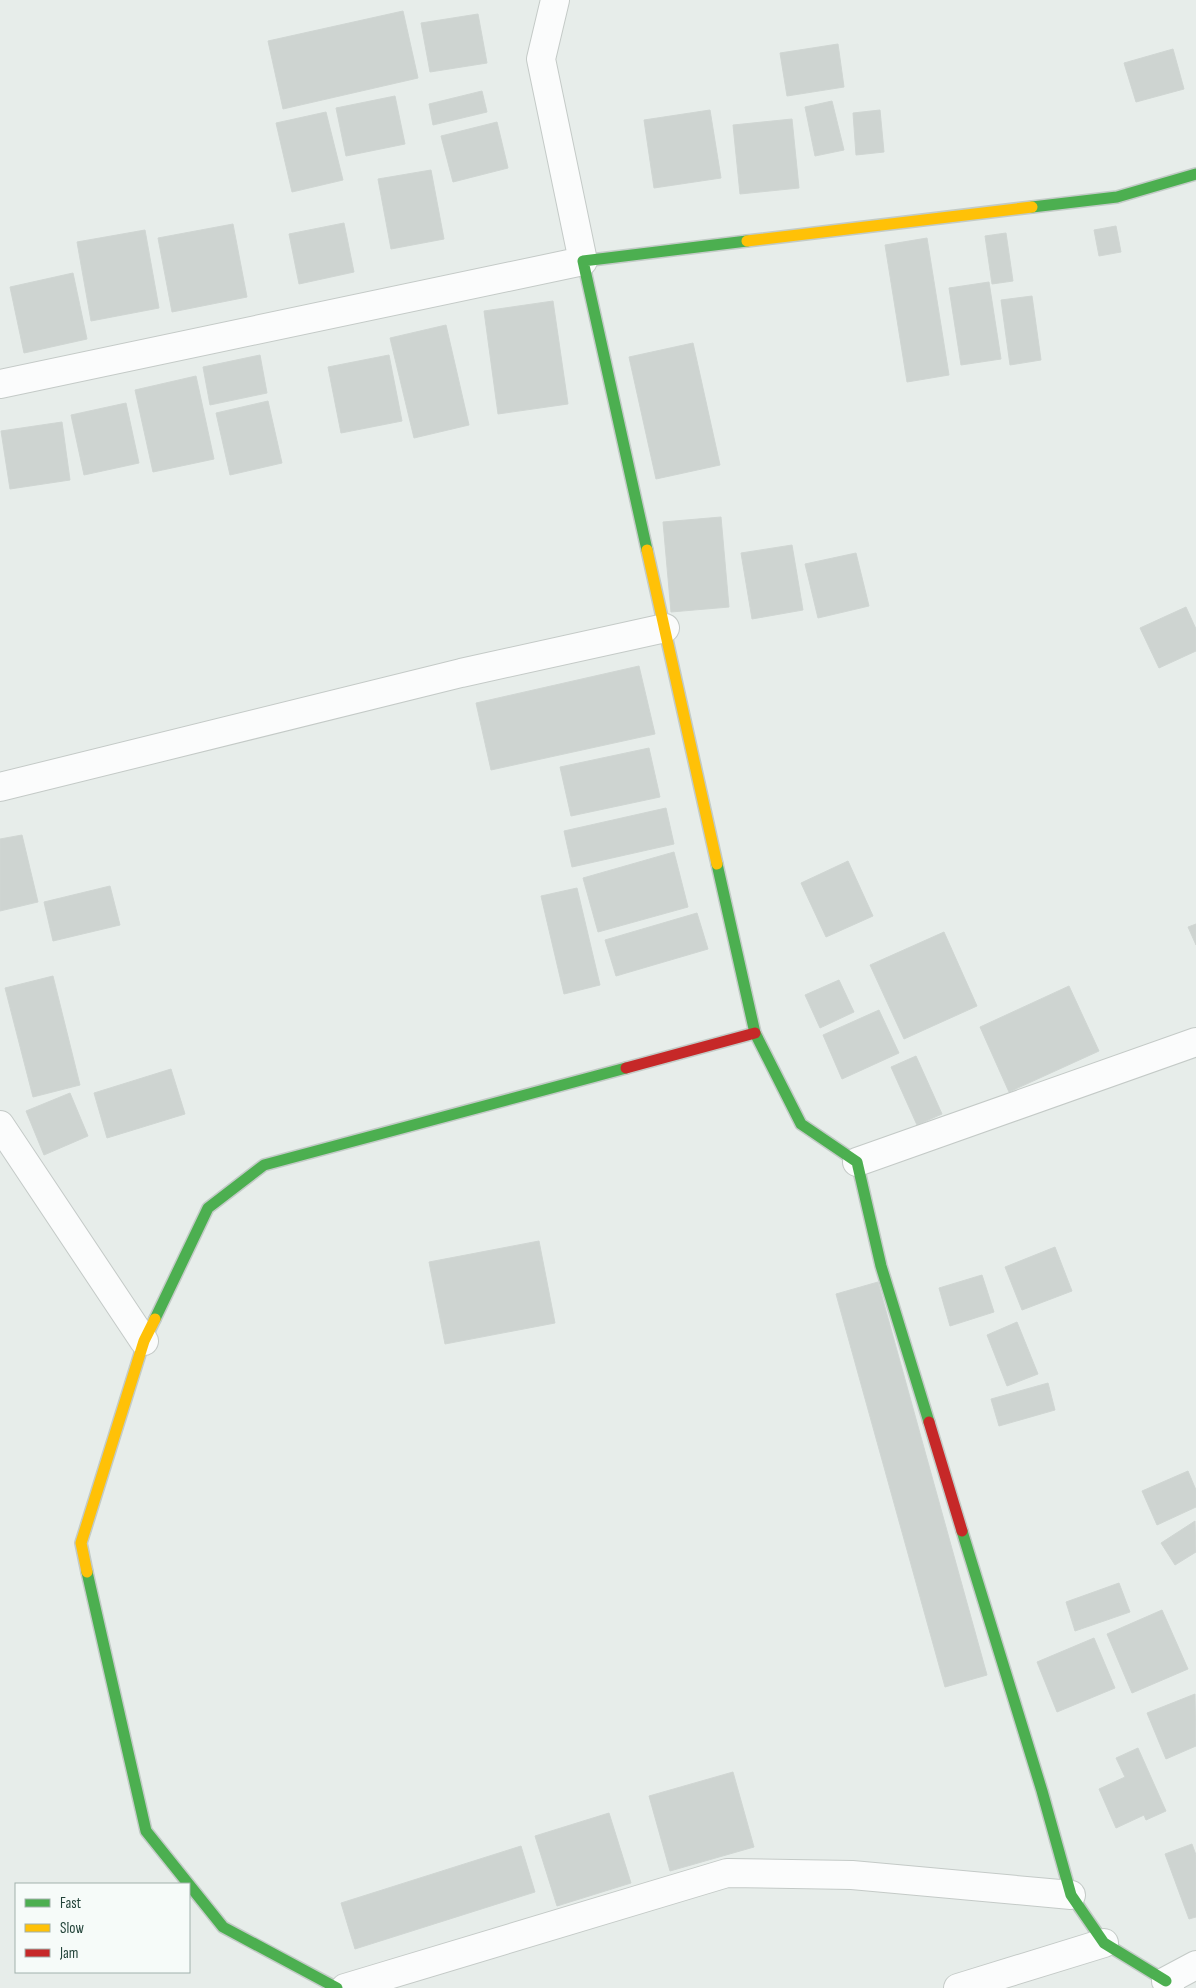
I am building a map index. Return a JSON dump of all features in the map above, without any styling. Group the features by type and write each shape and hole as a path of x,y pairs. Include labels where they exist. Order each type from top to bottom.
{"street":[{"path":"555,0 541,59 583,262 755,1033 801,1124 857,1162 881,1266 1042,1792 1071,1895 1104,1943 1168,1984 1196,1965"},
{"path":"0,384 583,262 1117,197 1196,174"},
{"path":"0,787 451,676 665,628"},
{"path":"188,1883 146,1831 81,1543 144,1340 208,1208 264,1165 755,1033"},
{"path":"857,1162 1196,1042"},
{"path":"0,1125 144,1340"},
{"path":"344,1988 727,1873 852,1875 1071,1895"},
{"path":"190,1886 223,1927 337,1988"},
{"path":"958,1988 1104,1943"}],"building":[{"path":"403,11 418,78 283,109 268,41"},
{"path":"478,14 487,63 430,72 421,23"},
{"path":"838,44 844,87 787,96 780,53"},
{"path":"1173,49 1184,89 1136,102 1124,63"},
{"path":"482,91 487,112 433,125 429,104"},
{"path":"395,96 405,144 346,156 336,108"},
{"path":"832,101 844,150 815,156 805,107"},
{"path":"710,110 721,178 654,188 644,120"},
{"path":"880,110 884,152 856,155 853,113"},
{"path":"326,112 343,180 292,192 276,123"},
{"path":"792,119 799,188 740,194 733,125"},
{"path":"497,122 508,168 453,182 441,136"},
{"path":"431,170 444,239 391,249 378,179"},
{"path":"344,223 354,272 299,284 289,234"},
{"path":"233,224 247,297 172,312 158,238"},
{"path":"1116,226 1121,252 1099,256 1094,230"},
{"path":"145,230 159,308 91,321 77,242"},
{"path":"1006,233 1013,281 992,284 985,236"},
{"path":"927,238 949,375 907,382 885,245"},
{"path":"73,273 87,339 24,353 10,287"},
{"path":"989,282 1001,359 961,365 949,288"},
{"path":"1032,296 1041,360 1010,365 1001,300"},
{"path":"553,301 568,404 498,414 484,311"},
{"path":"446,325 469,425 414,438 390,338"},
{"path":"693,343 720,465 656,479 629,357"},
{"path":"260,355 267,393 210,405 203,367"},
{"path":"389,355 402,421 341,433 328,367"},
{"path":"196,376 214,459 153,472 135,390"},
{"path":"268,401 282,463 230,475 216,413"},
{"path":"126,403 139,463 84,475 71,415"},
{"path":"62,422 70,480 10,489 1,431"},
{"path":"721,517 729,607 671,612 663,522"},
{"path":"792,545 803,610 752,619 741,553"},
{"path":"856,553 869,606 818,618 805,564"},
{"path":"1186,607 1196,629 1196,651 1159,668 1140,628"},
{"path":"639,666 655,734 491,770 476,703"},
{"path":"649,748 660,797 571,816 560,767"},
{"path":"666,808 674,844 572,867 564,831"},
{"path":"22,835 38,902 0,911 0,839"},
{"path":"674,852 688,907 598,932 583,878"},
{"path":"848,861 873,916 826,937 801,883"},
{"path":"110,886 120,925 53,941 44,902"},
{"path":"577,888 600,985 564,994 541,896"},
{"path":"697,913 708,949 616,976 605,940"},
{"path":"1196,924 1196,945 1188,927"},
{"path":"944,932 977,1006 904,1039 870,965"},
{"path":"53,976 80,1085 33,1097 5,988"},
{"path":"839,980 854,1012 820,1028 805,995"},
{"path":"1069,986 1099,1051 1009,1092 980,1027"},
{"path":"879,1010 899,1053 842,1079 823,1035"},
{"path":"916,1056 942,1114 917,1125 891,1067"},
{"path":"171,1069 185,1114 107,1138 94,1093"},
{"path":"70,1093 88,1136 44,1155 26,1111"},
{"path":"539,1241 555,1323 445,1344 429,1262"},
{"path":"1055,1247 1072,1291 1022,1310 1005,1267"},
{"path":"982,1275 994,1312 950,1326 939,1288"},
{"path":"878,1282 987,1675 945,1687 836,1294"},
{"path":"1017,1322 1038,1374 1007,1386 987,1335"},
{"path":"1048,1383 1055,1410 999,1426 991,1399"},
{"path":"1188,1471 1196,1490 1196,1507 1157,1525 1142,1491"},
{"path":"1195,1521 1196,1552 1175,1565 1161,1543"},
{"path":"1119,1583 1130,1612 1075,1631 1066,1602"},
{"path":"1162,1610 1188,1669 1132,1693 1107,1634"},
{"path":"1094,1638 1115,1688 1057,1712 1037,1662"},
{"path":"1195,1694 1196,1746 1166,1759 1147,1713"},
{"path":"1138,1748 1166,1811 1146,1820 1144,1815 1116,1828 1099,1789 1125,1777 1116,1758"},
{"path":"733,1772 754,1847 670,1871 649,1796"},
{"path":"609,1813 631,1883 557,1906 535,1836"},
{"path":"1192,1844 1196,1855 1196,1917 1189,1919 1165,1854"},
{"path":"521,1846 535,1892 355,1949 341,1903"}],"traffic: fast":[{"path":"1032,207 1117,197 1196,174"},
{"path":"647,550 583,261 747,241"},
{"path":"717,864 755,1033 801,1124 857,1162 881,1266 929,1422"},
{"path":"155,1319 208,1208 264,1165 626,1068"},
{"path":"962,1531 1042,1791 1071,1895 1104,1943 1166,1981"},
{"path":"87,1572 146,1831 188,1883"},
{"path":"190,1886 223,1927 337,1988"}],"traffic: slow":[{"path":"747,241 1032,207"},
{"path":"647,550 717,864"},
{"path":"87,1572 81,1543 144,1341 155,1319"}],"traffic: jam":[{"path":"626,1068 755,1033"},
{"path":"929,1422 962,1531"}]}
